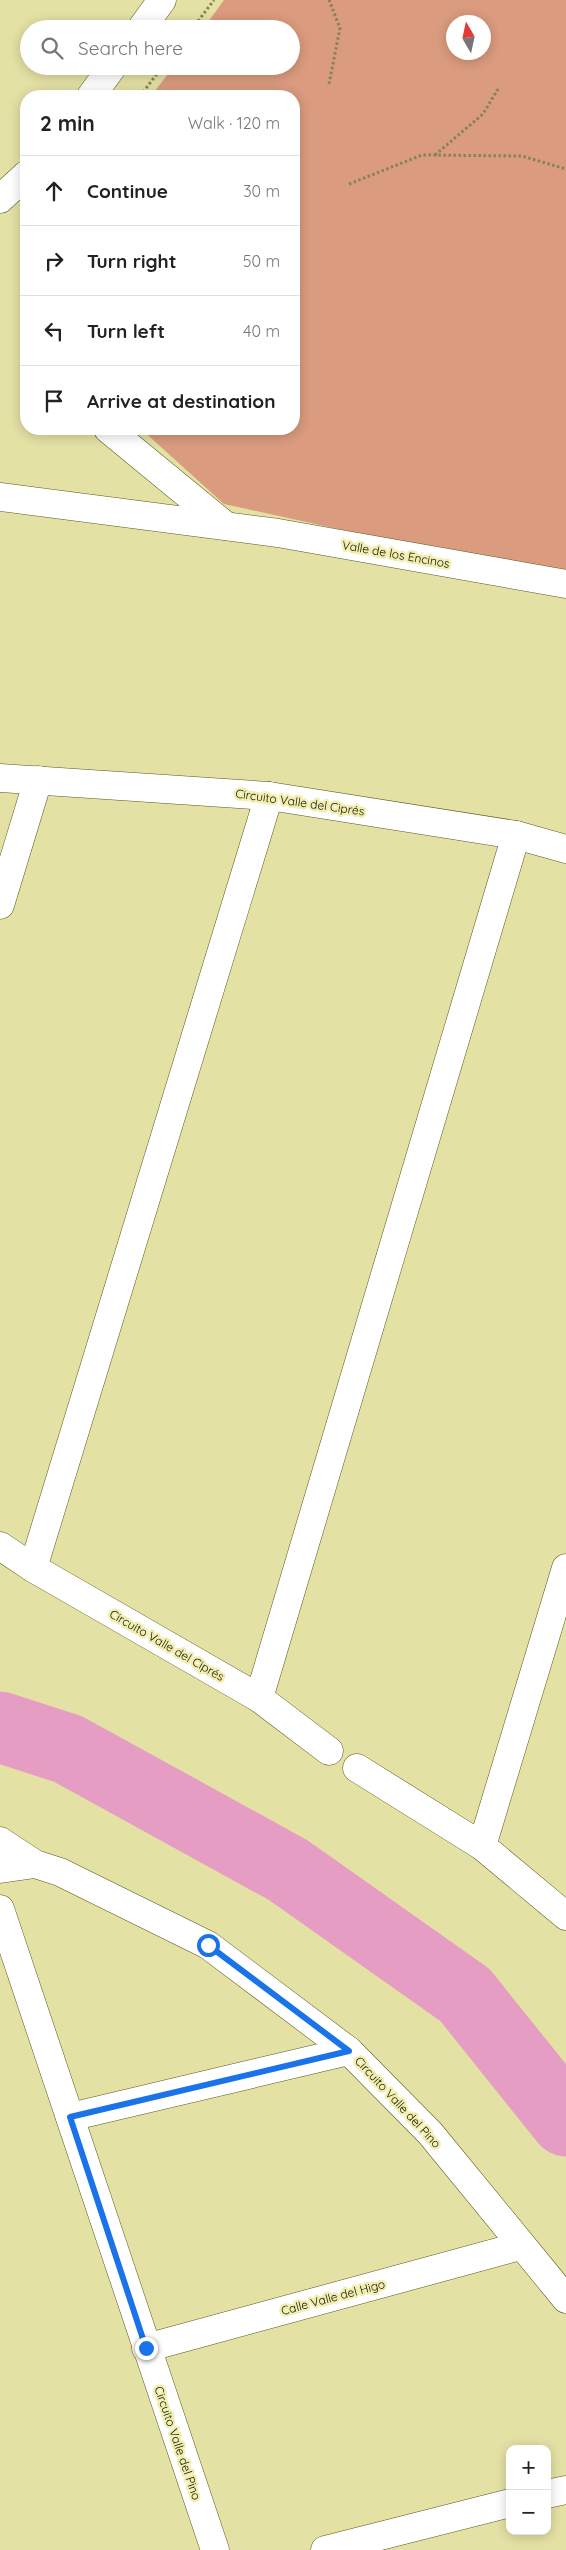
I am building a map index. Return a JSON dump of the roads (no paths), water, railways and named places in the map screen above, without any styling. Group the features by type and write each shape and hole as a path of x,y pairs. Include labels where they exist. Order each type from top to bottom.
{"street":[{"path":"148,20 162,0"},
{"path":"96,90 107,75"},
{"path":"0,199 20,181"},
{"path":"115,435 226,526"},
{"name":"Valle de los Encinos","path":"0,497 288,535 566,584"},
{"name":"Circuito Valle del Ciprés","path":"0,778 269,796 516,835 566,849"},
{"path":"0,905 38,780"},
{"path":"33,1568 269,796"},
{"path":"259,1698 516,835"},
{"name":"Circuito Valle del Ciprés","path":"0,1546 33,1568 259,1698 329,1751"},
{"path":"482,1846 566,1568"},
{"path":"357,1768 482,1846 566,1916"},
{"name":"Circuito Valle del Pino","path":"0,1841 35,1864 60,1872 208,1945 349,2051 430,2133 520,2246 566,2299"},
{"name":"Circuito Valle del Pino","path":"0,1869 35,1864"},
{"name":"Circuito Valle del Pino","path":"0,1909 214,2550"},
{"path":"70,2117 349,2051"},
{"name":"Calle Valle del Higo","path":"146,2348 520,2246"},
{"path":"551,2493 566,2490"},
{"path":"325,2550 506,2504"}],"waterway":[{"path":"0,1727 68,1749 288,1870 465,1995 566,2121"}]}
